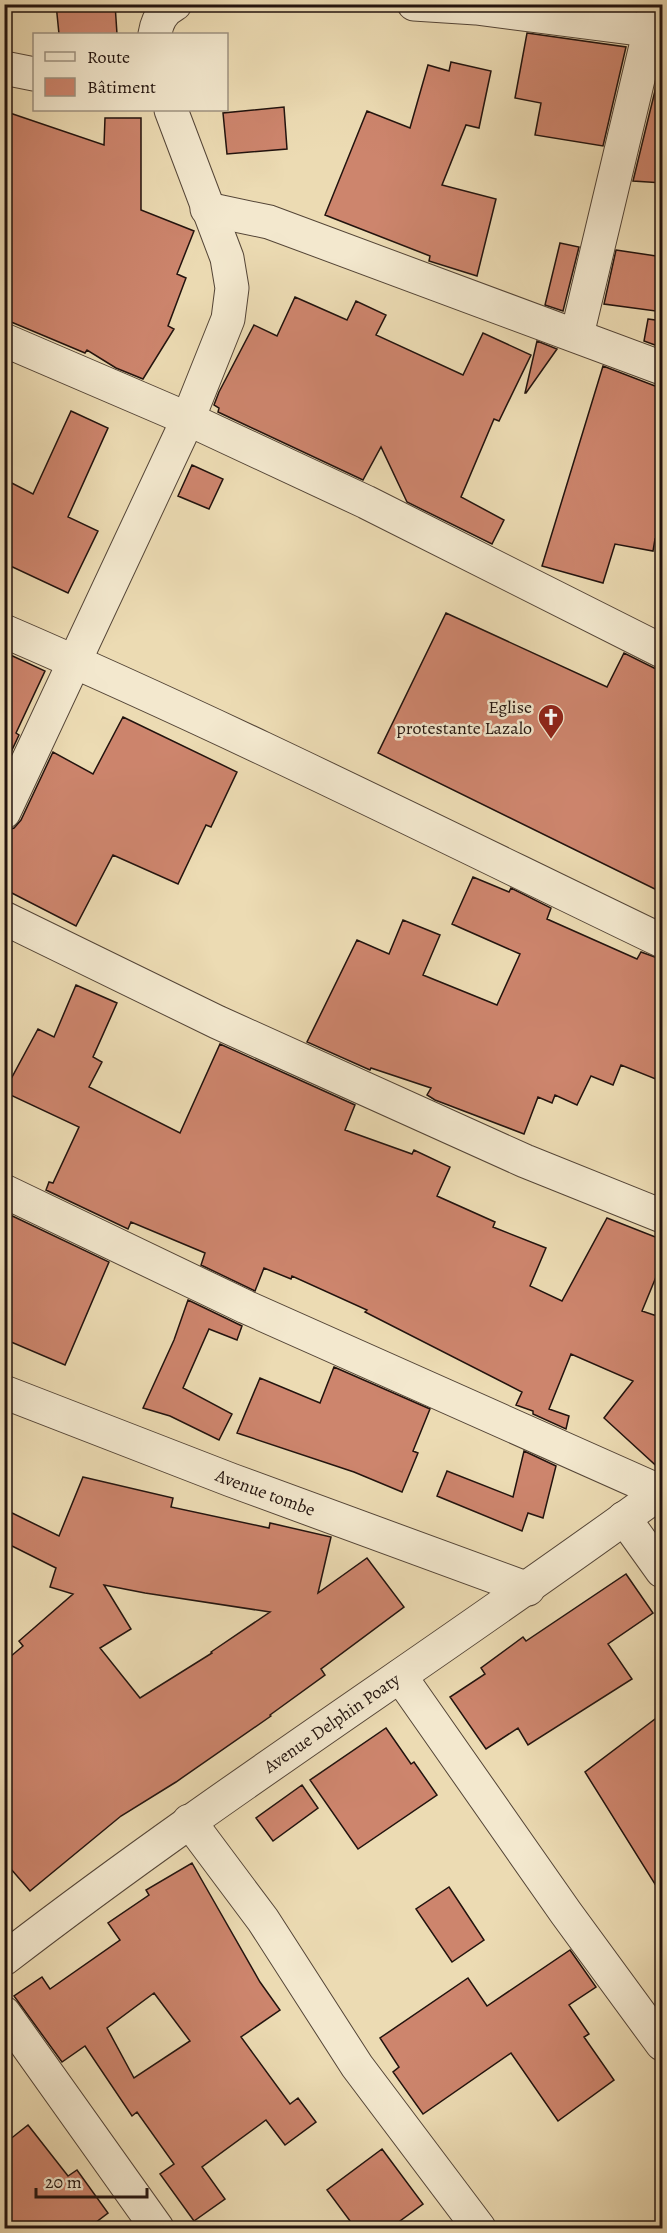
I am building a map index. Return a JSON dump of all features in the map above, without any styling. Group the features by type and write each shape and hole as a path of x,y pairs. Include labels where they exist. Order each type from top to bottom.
{"street":[{"path":"155,33 157,20 175,4"},
{"path":"414,4 476,6 656,22 577,335"},
{"path":"4,68 33,74"},
{"path":"4,812 188,419 228,319 232,288 227,258 171,111"},
{"path":"207,209 269,222 663,368"},
{"path":"4,340 188,419 366,502 663,651"},
{"path":"4,631 74,661 663,941"},
{"path":"4,918 249,1036 525,1161 663,1216"},
{"path":"4,1191 246,1307 662,1492"},
{"name":"Avenue tombe","path":"4,1392 231,1480 528,1589"},
{"name":"Avenue Delphin Poaty","path":"4,1959 189,1821 528,1589 662,1492"},
{"path":"624,1518 663,1571"},
{"path":"400,1676 566,1913 663,2043"},
{"path":"189,1821 263,1920 357,2066 479,2229"},
{"path":"4,2013 157,2229"}],"building":[{"path":"56,4 115,4 117,33 59,33"},
{"path":"527,33 626,47 603,146 535,135 541,103 515,98"},
{"path":"663,58 663,183 633,181"},
{"path":"451,62 491,71 479,128 466,125 442,185 496,199 477,276 429,261 430,256 325,215 367,111 410,128 428,65 449,71"},
{"path":"284,107 287,149 227,154 223,113"},
{"path":"4,111 104,145 105,118 141,118 141,210 194,231 177,274 186,278 168,326 174,329 143,379 116,368 87,350 85,353 4,319"},
{"path":"560,243 579,247 563,311 545,305"},
{"path":"616,250 663,257 663,312 604,304"},
{"path":"295,297 347,320 356,301 386,315 376,335 463,375 483,333 531,355 499,421 494,419 461,497 504,520 492,544 407,502 381,447 363,480 218,412 219,408 214,405 219,392 254,325 277,336"},
{"path":"648,319 663,321 663,348 644,341"},
{"path":"537,341 557,349 525,393"},
{"path":"603,366 655,386 663,386 663,542 655,539 653,551 615,544 603,583 542,566"},
{"path":"71,411 108,428 68,517 98,531 68,593 4,563 4,479 33,494"},
{"path":"192,465 223,479 209,509 178,496"},
{"path":"446,613 607,687 624,653 663,670 663,893 378,753"},
{"path":"4,652 45,671 16,733 19,735 4,767"},
{"path":"123,717 237,772 211,827 206,825 178,884 113,855 76,926 4,889 4,831 14,828 21,820 53,752 93,774"},
{"path":"473,877 509,892 511,888 551,908 547,919 637,959 641,952 663,960 663,1082 621,1065 613,1085 591,1076 577,1105 555,1095 552,1103 538,1097 524,1134 435,1100 427,1095 431,1088 371,1068 370,1070 307,1042 357,940 389,954 403,920 440,935 423,975 497,1005 520,954 452,924"},
{"path":"76,985 117,1003 93,1057 102,1062 89,1087 180,1133 220,1044 355,1105 345,1130 412,1154 414,1150 450,1167 437,1196 495,1222 493,1227 546,1248 530,1286 562,1301 607,1218 663,1240 663,1260 642,1311 663,1318 663,1472 604,1418 633,1381 571,1354 549,1409 569,1416 566,1429 533,1414 533,1411 516,1405 522,1392 365,1312 367,1310 292,1276 291,1279 264,1268 255,1291 201,1265 205,1253 131,1222 128,1229 46,1190 49,1182 53,1183 79,1127 4,1092 38,1029 54,1037"},
{"path":"4,1212 109,1262 65,1365 4,1339"},
{"path":"188,1300 242,1326 237,1340 209,1329 183,1388 232,1414 219,1440 170,1416 143,1408 174,1340"},
{"path":"334,1367 430,1409 413,1451 418,1453 402,1492 354,1472 237,1433 260,1378 320,1403"},
{"path":"524,1451 556,1466 543,1518 528,1513 522,1531 437,1496 447,1471 513,1497"},
{"path":"83,1477 173,1498 171,1507 269,1528 270,1523 331,1537 318,1593 367,1558 404,1607 321,1669 325,1675 271,1716 176,1782 121,1816 30,1891 4,1861 4,1662 23,1646 19,1641 73,1594 50,1587 56,1568 4,1542 4,1509 59,1536","holes":["104,1585 270,1612 212,1653 140,1698 100,1648 131,1629"]},
{"path":"626,1574 653,1613 608,1644 632,1679 528,1745 518,1728 486,1749 450,1697 485,1674 481,1668 523,1637 526,1641"},
{"path":"663,1713 663,1897 585,1772"},
{"path":"386,1728 411,1764 414,1762 437,1795 358,1849 310,1780"},
{"path":"302,1785 318,1808 273,1841 256,1818"},
{"path":"192,1863 260,1982 280,2010 241,2037 290,2104 298,2098 316,2122 285,2145 266,2120 202,2167 225,2199 194,2221 160,2174 174,2164 137,2112 132,2116 85,2046 62,2062 14,1996 42,1977 50,1989 120,1940 108,1923 149,1895 146,1890","holes":["154,1993 190,2041 134,2078 107,2028"]},
{"path":"449,1887 484,1940 452,1962 416,1909"},
{"path":"570,1950 596,1987 569,2005 589,2034 584,2037 614,2080 558,2121 511,2053 423,2114 393,2072 399,2067 380,2038 468,1978 487,2006"},
{"path":"28,2125 68,2176 77,2170 108,2213 87,2229 4,2229 4,2144"},
{"path":"382,2149 423,2204 389,2229 356,2229 327,2190"}],"place":[{"name":"Eglise protestante Lazalo","path":"551,740"}]}
